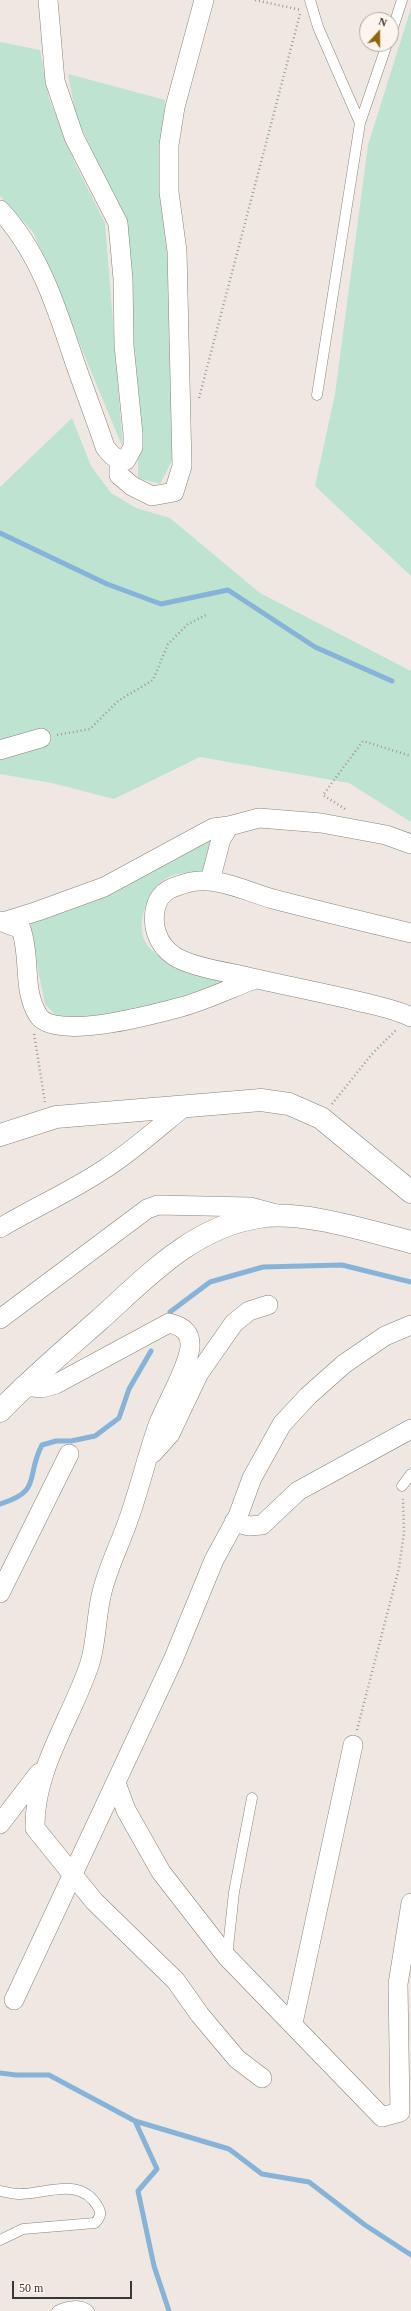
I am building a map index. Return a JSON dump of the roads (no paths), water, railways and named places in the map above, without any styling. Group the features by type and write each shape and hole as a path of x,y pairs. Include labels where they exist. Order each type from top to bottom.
{"street":[{"path":"0,210 20,235 49,287 105,447 111,456 119,460 126,460 133,447 133,434 124,346 123,278 118,224 74,137 55,81 48,0"},
{"path":"119,460 119,475 132,486 152,496 174,492 182,466 177,251 169,192 169,145 175,108 204,0"},
{"path":"0,750 41,738"},
{"path":"1,921 38,911 104,887 214,828 230,826 259,818 321,823 386,835 411,844"},
{"path":"210,881 221,839 230,826"},
{"path":"411,933 272,899 210,881 198,880 174,886 164,892 156,904 154,918 156,935 164,947 175,957 215,970 391,1009 411,1016"},
{"path":"1,921 21,929 25,940 32,1002 38,1017 55,1026 87,1027 182,1006 255,979"},
{"path":"0,1135 56,1117 261,1100 288,1104 321,1118 411,1192"},
{"path":"0,1228 107,1168 185,1106"},
{"path":"0,1320 147,1209 158,1205 250,1207 284,1216 320,1220 411,1242"},
{"path":"0,1411 23,1386 174,1254 204,1235 228,1225 260,1217 284,1216"},
{"path":"147,1460 170,1434 199,1373 234,1323 249,1311 268,1305"},
{"path":"0,1824 33,1783 50,1755 87,1673 96,1644 102,1592 130,1516 158,1425 182,1372 190,1347 188,1334 183,1327 169,1323 56,1384 42,1388 23,1386"},
{"path":"14,2000 74,1875 100,1815 173,1660 214,1560 234,1522 252,1478 282,1424 344,1364 385,1336 411,1325"},
{"path":"234,1522 262,1525 298,1491 411,1429"},
{"path":"0,1593 69,1454"},
{"path":"293,2023 353,1745"},
{"path":"50,1755 39,1791 35,1815 35,1828 94,1901 176,1981 200,2015 236,2059 262,2078"},
{"path":"116,1783 126,1810 161,1872 227,1957 293,2023 382,2117 400,2112 398,1984 411,1903"}],"lane":[{"path":"310,0 318,27 360,123"},
{"path":"398,12 402,0"},
{"path":"318,395 360,123 384,52"},
{"path":"402,1486 411,1474"},
{"path":"227,1957 234,1892 252,1798"},
{"path":"0,2190 19,2194 56,2189 73,2189 94,2199 100,2210 100,2218 95,2223 23,2229 0,2240"},
{"path":"57,2311 73,2306 81,2307 89,2311"}],"waterway":[{"path":"0,533 107,584 161,604 228,590 315,647 392,681"},
{"path":"170,1312 210,1282 263,1267 342,1265 411,1282"},
{"path":"0,1504 22,1494 28,1488 31,1482 37,1456 42,1445 56,1441 71,1441 95,1436 119,1418 129,1389 151,1351"},
{"path":"0,2073 16,2075 49,2075 135,2121 229,2149 262,2174 309,2182 365,2225 411,2255"},
{"path":"135,2121 157,2169 138,2191 154,2266 169,2311"}]}
